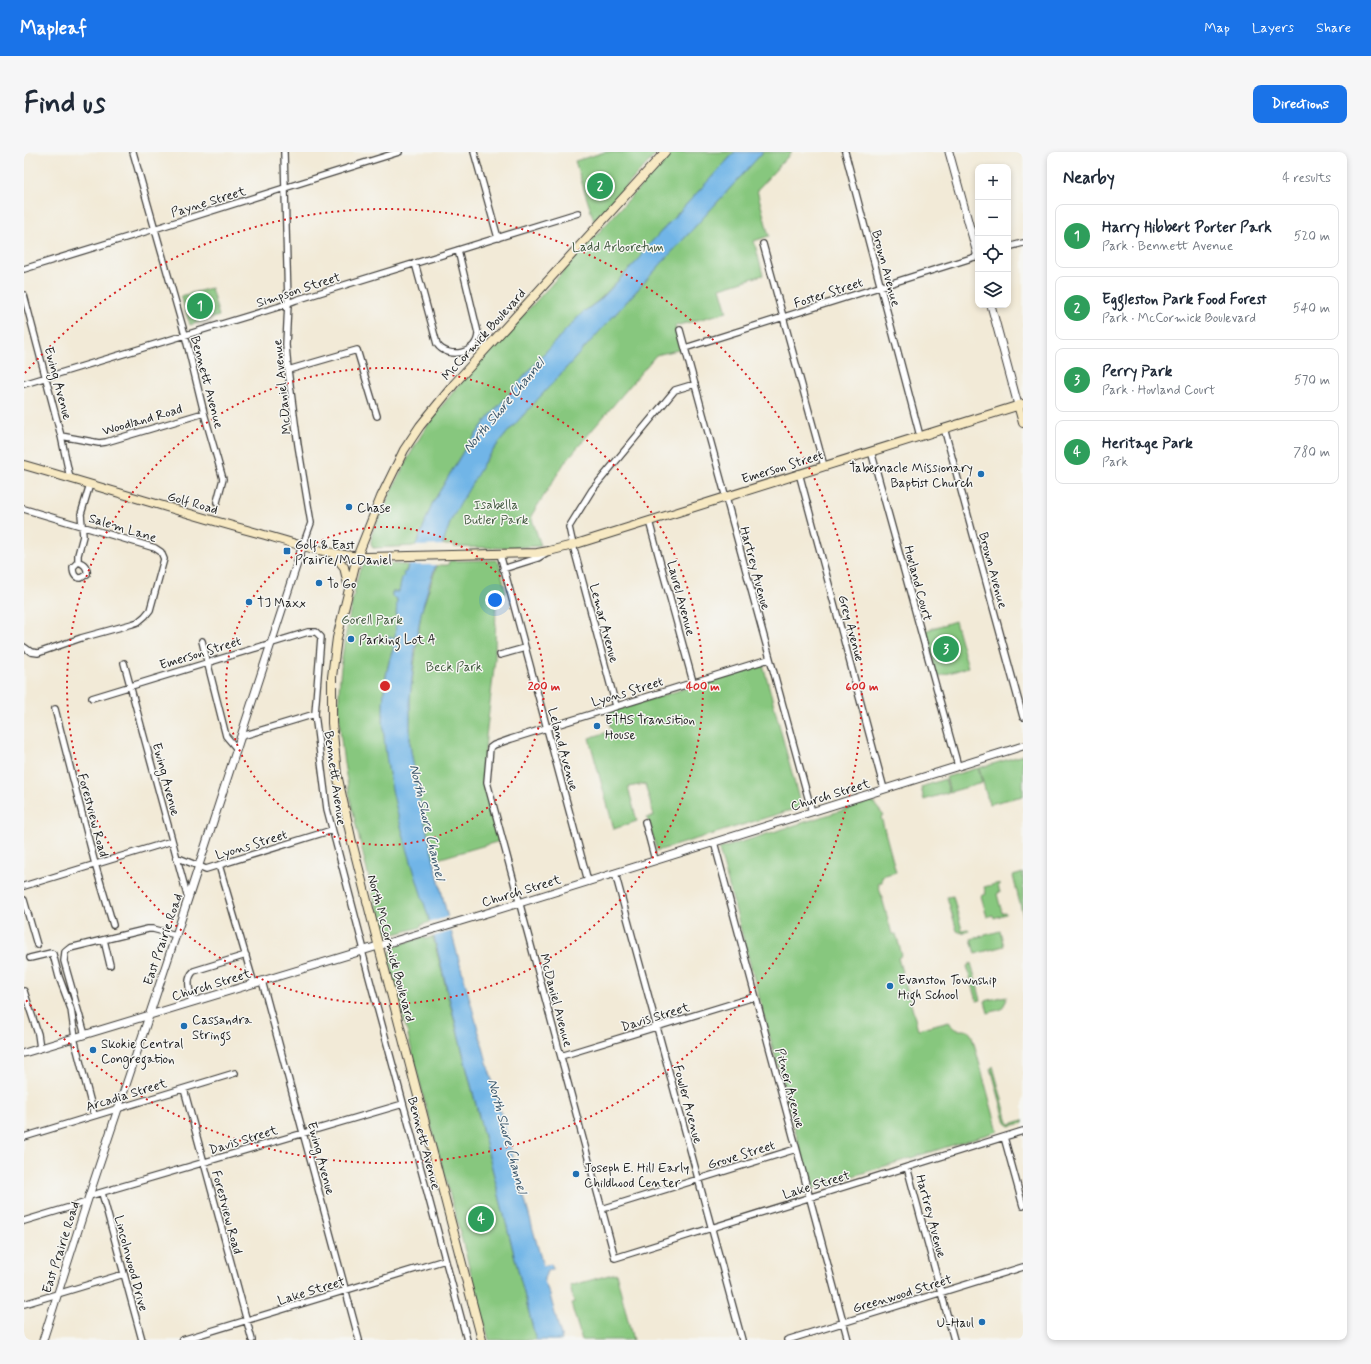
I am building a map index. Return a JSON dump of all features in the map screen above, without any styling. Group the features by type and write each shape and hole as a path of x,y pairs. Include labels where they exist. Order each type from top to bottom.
{"main road":[{"name":"McCormick Boulevard","path":"357,556 381,497 404,450 420,426 455,383 665,152"},
{"name":"Emerson Street","path":"357,556 500,554 549,551 1021,404"},
{"path":"1021,404 1023,423"},
{"name":"Golf Road","path":"24,465 215,521 333,553 357,556"},
{"path":"333,553 344,567 349,588"},
{"name":"North McCormick Boulevard","path":"357,556 339,625 334,655 332,677 332,723 337,774 352,842 482,1340"}],"street":[{"name":"Bennett Avenue","path":"133,152 185,335 204,413 223,479 217,502"},
{"name":"McDaniel Avenue","path":"284,152 288,303 286,345 288,370 311,523 303,545"},
{"name":"Payne Street","path":"24,268 399,152"},
{"path":"474,152 498,238"},
{"name":"Brown Avenue","path":"846,152 920,436"},
{"path":"950,152 975,246"},
{"name":"Simpson Street","path":"24,384 278,307 578,213"},
{"path":"1011,246 1023,243"},
{"path":"763,244 824,466"},
{"path":"415,263 437,344 440,348 448,352 458,354 473,347 476,343 478,333 458,250"},
{"name":"Foster Street","path":"685,348 975,258"},
{"name":"Ewing Avenue","path":"24,295 61,436 70,478"},
{"path":"992,308 1021,404"},
{"name":"Hartrey Avenue","path":"680,330 812,812"},
{"path":"288,370 357,350 377,416"},
{"path":"572,545 569,526 592,490 675,390 695,384"},
{"name":"Woodland Road","path":"61,436 99,443 106,442 204,413"},
{"name":"Brown Avenue","path":"944,428 1023,717"},
{"name":"Hovland Court","path":"871,451 958,766"},
{"name":"Grey Avenue","path":"799,474 884,789"},
{"path":"78,562 78,555 82,540 81,514 90,484"},
{"name":"Salem Lane","path":"24,509 155,548 164,556 164,562 150,610 138,622 81,638 42,652 31,652 24,647"},
{"name":"Laurel Avenue","path":"649,520 693,682"},
{"name":"East Prairie Road","path":"43,1340 118,1108 238,749 303,545"},
{"name":"Lemar Avenue","path":"572,545 616,706"},
{"name":"Emerson Street","path":"503,569 538,558 549,551"},
{"name":"Leland Avenue","path":"500,554 588,881"},
{"name":"Emerson Street","path":"92,698 308,632 316,632"},
{"name":"Bennett Avenue","path":"316,632 321,637 316,714 327,809 403,1104 467,1340"},
{"path":"202,640 226,736 238,749"},
{"path":"500,656 525,648"},
{"name":"Lyons Street","path":"492,746 769,659"},
{"name":"Ewing Avenue","path":"124,664 188,899"},
{"name":"Forestview Road","path":"55,709 95,864 113,925"},
{"path":"242,736 316,714"},
{"name":"McDaniel Avenue","path":"492,746 490,750 487,782 615,1258"},
{"name":"Church Street","path":"24,1053 459,922 1023,746"},
{"path":"645,822 656,860"},
{"name":"Lyons Street","path":"176,857 206,869 332,830"},
{"path":"24,886 172,841"},
{"name":"Pitner Avenue","path":"714,842 754,997 848,1340"},
{"path":"219,865 254,984"},
{"name":"Fowler Avenue","path":"615,873 742,1340"},
{"path":"24,900 37,945"},
{"path":"85,1035 64,961 65,952 70,948 153,929 176,935"},
{"path":"104,940 110,965"},
{"path":"30,958 51,953 53,954 70,1009 74,1038 94,1115"},
{"path":"192,1002 188,982 190,975 194,972 246,955"},
{"name":"Ewing Avenue","path":"262,981 359,1340"},
{"path":"24,992 38,1034 40,1048"},
{"name":"Davis Street","path":"561,1056 754,997"},
{"name":"Arcadia Street","path":"24,1137 235,1073"},
{"name":"Forestview Road","path":"184,1089 252,1340"},
{"name":"Davis Street","path":"24,1221 102,1193 304,1132 403,1104"},
{"name":"Lake Street","path":"615,1258 1023,1131"},
{"path":"1004,1137 1023,1206"},
{"name":"Grove Street","path":"602,1210 796,1149"},
{"name":"Hartrey Avenue","path":"907,1167 954,1340"},
{"name":"Lincolnwood Drive","path":"102,1193 142,1340"},
{"name":"Lake Street","path":"182,1340 446,1260"},
{"name":"Greenwood Street","path":"787,1340 1023,1267"},
{"path":"24,1304 124,1274"}],"green space":[{"path":"605,152 658,152 594,221 575,161"},
{"name":"Ladd Arboretum","path":"672,152 735,152 644,250 641,257 599,300 582,313 550,347 488,418 464,450 432,504 415,546 373,548 371,540 376,523 409,456 432,419 452,393 476,366"},
{"name":"Isabella Butler Park","path":"763,152 792,152 757,190 769,236 754,241 763,275 720,288 727,312 675,326 682,349 656,355 565,462 531,516 541,546 502,548 454,547 455,545 443,545 447,530 460,500 477,472 506,434"},
{"path":"211,288 219,316 190,325 181,296"},
{"name":"Beck Park","path":"496,560 499,563 506,593 496,597 495,660 486,737 483,783 500,841 434,860 419,799 410,745 410,698 421,613 437,565 448,565 449,561"},
{"name":"Gorell Park","path":"370,563 408,565 399,593 392,592 392,597 397,599 395,640 389,637 394,646 386,678 383,712 385,748 391,785 400,821 430,922 421,925 421,927 391,935 385,932 381,926 359,839 352,809 342,750 339,720 340,676 349,616 359,571 363,566"},
{"path":"955,621 968,667 937,677 924,631"},
{"path":"763,664 801,807 657,851 647,818 654,816 645,784 628,787 637,821 614,829 589,738 611,731 607,713"},
{"path":"1023,755 1023,796 989,804 979,768"},
{"path":"978,768 982,783 950,792 946,777"},
{"path":"945,779 949,792 924,800 921,787"},
{"name":"Evanston Township High School","path":"872,801 884,816 881,817 896,872 882,876 882,882 878,883 892,934 896,934 902,955 898,958 918,1029 949,1021 955,1029 970,1032 998,1131 811,1189 719,849"},
{"path":"1023,873 1023,916 1013,876"},
{"path":"1000,883 998,886 1000,892 997,894 1002,913 1005,912 1006,914 994,918 993,915 987,917 981,896 986,894 984,887"},
{"path":"953,896 962,930 968,929 969,931 962,933 957,931 947,897"},
{"path":"1000,931 1004,946 975,954 971,939"},
{"path":"424,937 425,939 433,937 536,1340 489,1340 424,1099 389,960 389,955 396,947"},
{"path":"971,963 981,1000 977,1001 967,966"},
{"path":"1006,996 1006,1001 1002,1009 988,1013 985,1001"},
{"path":"993,1066 1008,1122 1010,1124 1023,1120 1023,1123 1010,1126 1006,1123 991,1068"},
{"path":"616,1273 633,1340 582,1340 571,1304 574,1303 570,1286"}],"water":[{"name":"North Shore Channel","path":"735,152 763,152 506,434 486,459 451,520 421,613 415,648 410,698 410,745 419,799 451,931 543,1266 551,1264 553,1269 548,1271 544,1281 550,1295 562,1340 536,1340 434,936 399,820 391,784 385,748 383,712 386,678 394,647 388,640 389,637 395,639 397,599 392,597 392,592 399,592 402,578 404,576 403,573 406,572 432,504 464,450 488,418 550,347 582,313 600,300 641,257 644,250"}],"pier":[{"path":"445,545 439,565 406,565 413,546"},
{"path":"450,916 453,931 431,937 428,923"}],"place":[{"name":"Eggleston Park Food Forest","path":"600,186"},
{"name":"Harry Hibbert Porter Park","path":"200,306"},
{"name":"Tabernacle Missionary Baptist Church","path":"981,474"},
{"name":"Chase","path":"349,507"},
{"name":"Golf & East Prairie/McDaniel","path":"287,551"},
{"name":"To Go","path":"319,583"},
{"name":"TJ Maxx","path":"249,602"},
{"name":"Parking Lot A","path":"351,639"},
{"name":"Perry Park","path":"946,649"},
{"name":"ETHS Transition House","path":"597,726"},
{"name":"Evanston Township High School","path":"890,986"},
{"name":"Cassandra Strings","path":"184,1026"},
{"name":"Skokie Central Congregation","path":"93,1050"},
{"name":"Joseph E. Hill Early Childhood Center","path":"576,1174"},
{"name":"Heritage Park","path":"481,1219"},
{"name":"U-Haul","path":"982,1322"}]}
